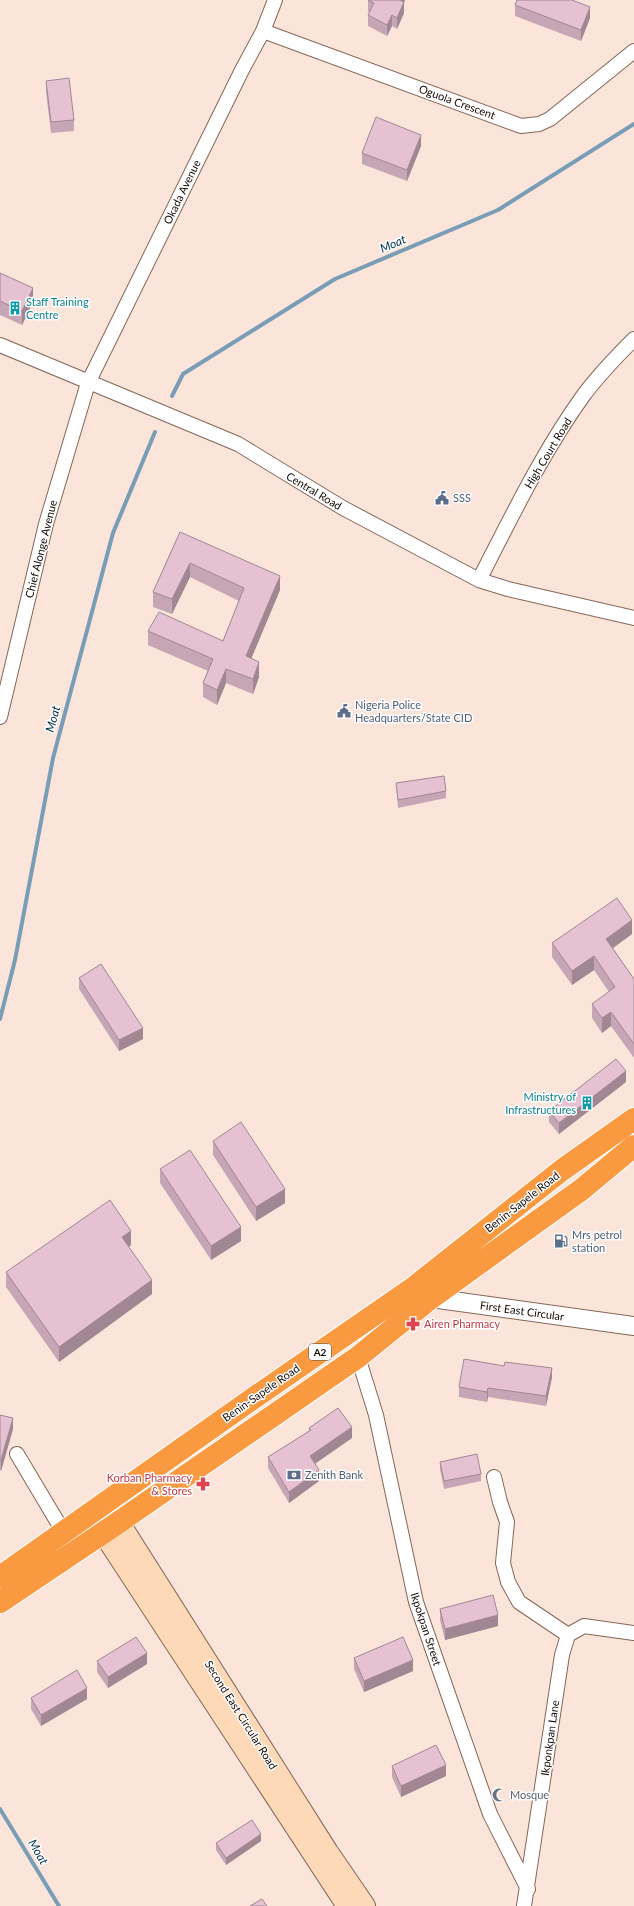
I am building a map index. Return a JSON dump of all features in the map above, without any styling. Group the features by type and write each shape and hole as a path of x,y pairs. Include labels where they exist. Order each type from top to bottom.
{"highway":[{"name":"Benin-Sapele Road","path":"0,1602 358,1357 422,1293 562,1170 634,1119"},
{"name":"Benin-Sapele Road","path":"0,1577 64,1532 422,1293 581,1190 634,1146"}],"main road":[{"name":"Second East Circular Road","path":"111,1527 347,1906"},
{"name":"Second East Circular Road","path":"111,1527 365,1906"}],"street":[{"name":"Okada Avenue","path":"88,383 242,70 263,31 275,0"},
{"name":"Oguola Crescent","path":"263,31 521,126 539,124 550,119 634,51"},
{"name":"High Court Road","path":"479,580 556,436 584,395 634,339"},
{"name":"Central Road","path":"0,345 88,383 238,444 343,508 479,580 508,589 634,618"},
{"name":"Chief Alonge Avenue","path":"0,717 46,524 88,383"},
{"name":"First East Circular","path":"422,1293 634,1326"},
{"name":"Ikpokpan Street","path":"358,1357 376,1415 416,1602 490,1814 528,1889"},
{"path":"17,1454 64,1532"},
{"path":"494,1477 507,1522 503,1563 508,1582 519,1602 568,1635 584,1626 634,1634"},
{"name":"Ikponkpan Lane","path":"524,1906 528,1889 562,1655 568,1635"}],"building":[{"path":"368,0 401,0 404,2 397,18 392,15 387,25 368,15 374,3"},
{"path":"517,0 572,0 590,7 581,30 515,5"},
{"path":"69,78 74,120 51,122 46,81"},
{"path":"376,117 421,135 407,170 362,153"},
{"path":"0,273 33,288 22,311 0,301"},
{"path":"180,532 280,576 246,656 259,662 253,679 226,669 217,690 203,683 213,659 148,631 159,612 223,641 244,588 190,563 172,599 153,592"},
{"path":"444,776 446,791 398,800 396,783"},
{"path":"617,898 632,920 606,939 634,979 634,1044 611,1012 602,1018 592,1004 615,987 594,956 572,971 552,943"},
{"path":"101,964 143,1028 119,1040 79,978"},
{"path":"616,1059 626,1071 559,1123 549,1111"},
{"path":"241,1122 285,1189 256,1207 213,1141"},
{"path":"190,1150 241,1227 211,1246 160,1169"},
{"path":"110,1200 131,1231 122,1237 152,1280 59,1347 6,1272"},
{"path":"464,1359 504,1366 505,1362 552,1368 546,1396 488,1388 487,1392 459,1387"},
{"path":"338,1408 352,1427 310,1456 319,1470 289,1492 268,1457 311,1430 309,1428"},
{"path":"0,1415 13,1418 1,1460 0,1460"},
{"path":"477,1454 481,1474 444,1481 440,1462"},
{"path":"493,1595 498,1615 445,1629 440,1609"},
{"path":"136,1637 147,1653 108,1677 97,1661"},
{"path":"403,1637 413,1660 364,1681 354,1658"},
{"path":"77,1670 87,1688 41,1715 31,1698"},
{"path":"436,1745 446,1765 401,1786 392,1766"},
{"path":"252,1820 261,1834 226,1858 216,1843"},
{"path":"262,1899 267,1906 250,1906"}],"waterway":[{"name":"Moat","path":"172,396 183,374 335,279 498,210 634,124"},
{"name":"Moat","path":"0,1019 15,960 53,758 113,533 155,432"},
{"name":"Moat","path":"0,1809 59,1906"}],"place":[{"name":"Staff Training Centre","path":"15,308"},
{"name":"SSS","path":"442,498"},
{"name":"Nigeria Police Headquarters/State CID","path":"344,711"},
{"name":"Ministry of Infrastructures","path":"587,1103"},
{"name":"Mrs petrol station","path":"561,1241"},
{"name":"Airen Pharmacy","path":"413,1324"},
{"name":"Zenith Bank","path":"294,1475"},
{"name":"Korban Pharmacy & Stores","path":"203,1484"},
{"name":"Mosque","path":"499,1795"}]}
